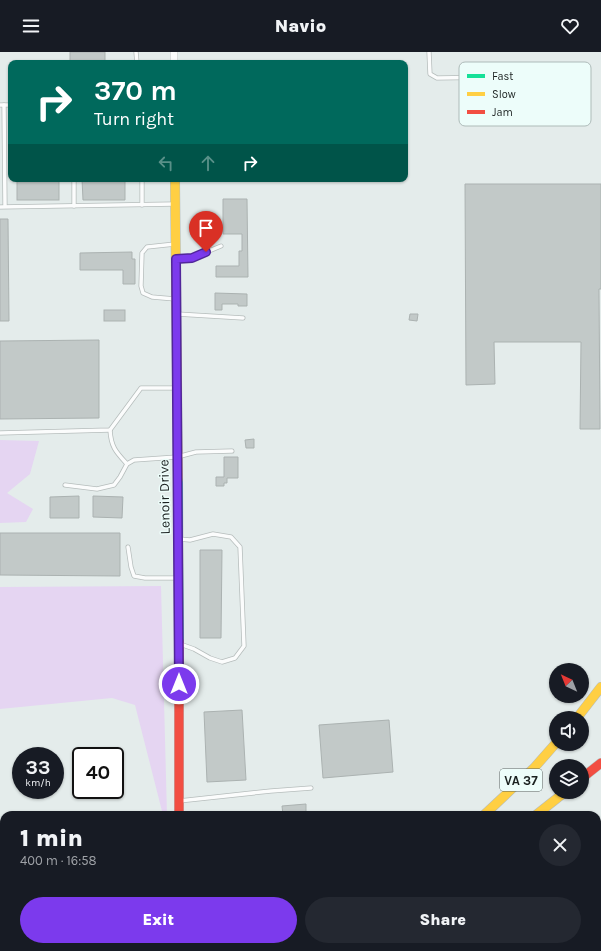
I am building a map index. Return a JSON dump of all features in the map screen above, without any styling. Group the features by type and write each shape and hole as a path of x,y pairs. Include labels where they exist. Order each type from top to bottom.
{"main road":[{"name":"Lenoir Drive","path":"176,182 176,388 179,578 179,811"},
{"path":"582,711 601,687"},
{"name":"VA 37","path":"488,811 534,768 549,751"},
{"path":"589,772 601,763"},
{"name":"VA 37","path":"541,811 556,799"}],"lane":[{"path":"429,52 430,74 437,78 459,78"},
{"path":"2,105 5,206"},
{"path":"74,182 74,206"},
{"path":"142,182 142,205"},
{"path":"0,206 176,204"},
{"path":"176,244 147,247 142,253 141,286 143,293 152,297 176,299"},
{"path":"176,259 192,258 221,246"},
{"path":"176,314 242,318"},
{"path":"127,464 115,451 111,441 110,430 141,388 176,388"},
{"path":"0,433 110,430"},
{"path":"65,485 96,489 114,485 127,464 134,460 177,456 196,452 232,451"},
{"path":"178,539 190,540 213,534 231,537 240,547 244,646 235,658 222,662 179,644"},
{"path":"128,547 130,567 134,576 145,578 179,578"},
{"path":"178,801 311,788"}],"shaded area":[{"path":"0,440 39,441 30,474 7,493 33,509 26,522 0,523"},
{"path":"161,586 167,811 162,811 135,705 112,698 0,709 0,587"}],"building":[{"path":"70,52 105,52 105,60 70,60"},
{"path":"17,182 59,182 59,200 17,200"},
{"path":"82,182 125,182 125,200 83,200"},
{"path":"465,184 601,184 601,289 599,289 600,429 580,429 581,342 494,342 495,384 466,385"},
{"path":"223,199 247,199 248,277 216,277 216,266 239,266 239,251 242,251 242,234 223,234"},
{"path":"0,219 8,219 9,321 0,321"},
{"path":"132,252 132,259 135,259 135,284 123,284 123,270 80,270 80,253"},
{"path":"215,293 247,294 247,306 238,306 238,304 222,304 222,310 215,310"},
{"path":"104,310 125,310 125,321 104,321"},
{"path":"410,314 418,314 417,321 409,320"},
{"path":"99,340 99,418 0,419 0,341"},
{"path":"254,439 254,448 246,448 245,440"},
{"path":"224,457 238,457 238,478 227,478 227,483 224,483 224,486 216,486 216,477 224,477"},
{"path":"79,496 79,518 50,518 50,497"},
{"path":"93,496 123,497 122,518 93,517"},
{"path":"0,533 120,533 120,576 0,575"},
{"path":"200,550 222,550 221,638 200,638"},
{"path":"242,710 246,780 207,782 204,712"},
{"path":"389,720 393,772 323,778 319,725"},
{"path":"306,804 306,811 283,811 282,806"}],"traffic: fast":[{"path":"178,480 179,641"}],"traffic: slow":[{"path":"175,182 178,480"},
{"path":"582,711 601,687"},
{"path":"488,811 534,768 549,751"},
{"path":"541,811 556,799"}],"traffic: jam":[{"path":"179,641 179,811"},
{"path":"589,772 601,763"}],"route":[{"path":"179,684 176,259 192,258 206,252"}]}
